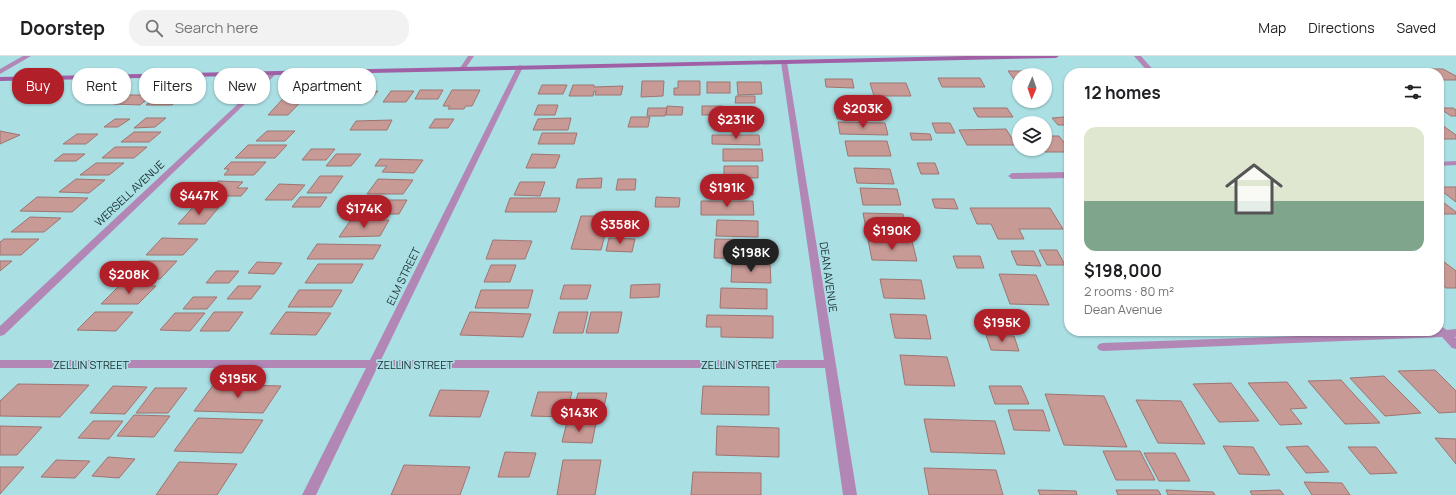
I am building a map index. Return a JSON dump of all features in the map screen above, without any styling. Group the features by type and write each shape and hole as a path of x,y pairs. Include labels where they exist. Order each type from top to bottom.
{"main road":[{"path":"0,79 1056,56"}],"street":[{"path":"0,72 28,56"},
{"path":"463,68 471,56"},
{"path":"1137,56 1148,68"},
{"name":"DEAN AVENUE","path":"784,62 850,495"},
{"name":"ELM STREET","path":"310,495 520,67"},
{"name":"WERSELL AVENUE","path":"0,332 274,73"},
{"path":"1444,164 1456,163"},
{"path":"1012,176 1064,175"},
{"path":"1447,332 1456,345"},
{"path":"1103,347 1355,336"},
{"name":"ZELLIN STREET","path":"0,364 829,364"}],"building":[{"path":"1444,70 1456,76 1456,80 1444,80"},
{"path":"1008,71 1012,71 1012,76"},
{"path":"938,78 980,78 985,87 942,87"},
{"path":"825,79 852,79 854,88 826,87"},
{"path":"642,81 664,81 663,96 641,97"},
{"path":"678,81 700,81 700,95 674,95 674,88 678,88"},
{"path":"707,82 730,82 730,93 707,93"},
{"path":"737,82 761,82 762,94 738,95"},
{"path":"870,83 906,83 911,96 874,96"},
{"path":"542,85 567,85 563,94 538,94"},
{"path":"573,85 594,85 594,87 623,86 621,95 595,95 596,91 594,91 593,96 569,96"},
{"path":"420,90 443,90 438,99 415,99"},
{"path":"452,90 480,90 472,106 466,106 464,109 448,109 450,106 443,106"},
{"path":"391,91 414,91 406,102 383,102"},
{"path":"131,95 139,95 139,104 141,104 140,105 114,104 131,104"},
{"path":"736,96 755,96 755,103 735,103"},
{"path":"869,103 888,104 891,113 871,113"},
{"path":"147,104 173,104 172,105 146,105"},
{"path":"278,104 299,104 288,115 268,115"},
{"path":"538,105 558,105 555,115 534,115"},
{"path":"667,106 683,107 682,115 666,115"},
{"path":"702,106 722,106 722,115 702,115"},
{"path":"648,108 667,108 665,116 647,116"},
{"path":"973,108 1007,108 1012,116 1012,117 978,117"},
{"path":"1444,108 1453,108 1456,110 1456,116 1451,116 1444,111"},
{"path":"835,109 864,110 866,119 837,119"},
{"path":"631,117 650,117 648,127 628,127"},
{"path":"1064,117 1064,125 1058,125 1052,118"},
{"path":"146,118 166,118 155,127 134,128"},
{"path":"571,118 568,130 533,130 538,119"},
{"path":"115,119 130,119 118,127 104,127"},
{"path":"435,119 454,119 448,128 429,128"},
{"path":"392,120 387,130 350,130 356,121"},
{"path":"838,122 885,123 888,135 840,134"},
{"path":"932,123 950,123 955,133 936,133"},
{"path":"1444,127 1456,135 1456,139 1444,139"},
{"path":"1006,129 1012,139 1012,145 967,145 959,130"},
{"path":"0,131 20,135 0,144"},
{"path":"267,131 295,131 285,141 256,141"},
{"path":"134,132 161,132 149,142 121,142"},
{"path":"542,133 577,133 574,144 538,144"},
{"path":"910,133 930,134 932,140 912,140"},
{"path":"77,134 98,134 86,144 63,144"},
{"path":"712,135 759,135 760,145 712,144"},
{"path":"1052,136 1059,136 1064,142 1064,152 1052,152"},
{"path":"845,141 887,141 891,156 848,156"},
{"path":"248,145 287,145 275,158 235,158"},
{"path":"115,147 147,147 134,158 102,158"},
{"path":"311,149 335,149 326,160 302,160"},
{"path":"723,149 762,149 763,161 723,161"},
{"path":"63,154 85,154 76,161 54,161"},
{"path":"336,154 361,154 351,166 326,166"},
{"path":"532,154 560,155 555,168 526,168"},
{"path":"380,159 423,160 414,173 382,172 387,166 375,166"},
{"path":"231,162 266,162 254,175 224,175 229,169 224,169"},
{"path":"96,163 124,163 109,175 80,175"},
{"path":"917,163 935,163 939,174 921,174"},
{"path":"724,166 758,166 758,178 724,177"},
{"path":"854,168 890,169 894,184 857,183"},
{"path":"320,176 343,176 331,193 307,193"},
{"path":"602,178 601,188 576,188 578,179"},
{"path":"76,179 105,180 89,193 59,192"},
{"path":"378,179 413,180 403,194 367,194"},
{"path":"618,179 636,179 635,190 616,190"},
{"path":"218,181 243,182 237,188 248,188 241,196 205,196"},
{"path":"520,182 545,182 540,196 514,195"},
{"path":"713,183 752,183 753,195 713,195"},
{"path":"279,184 305,185 292,200 265,200"},
{"path":"1444,187 1456,187 1456,202 1444,193"},
{"path":"860,188 897,189 901,205 863,205"},
{"path":"37,197 88,198 72,212 20,211"},
{"path":"300,197 327,197 320,207 292,207"},
{"path":"656,197 680,198 679,207 655,207"},
{"path":"510,198 560,198 556,212 505,212"},
{"path":"932,199 954,199 958,209 935,208"},
{"path":"352,200 407,200 399,214 342,214"},
{"path":"701,201 753,201 754,215 701,215"},
{"path":"1444,203 1456,212 1456,214 1444,214"},
{"path":"193,207 219,207 205,224 178,224"},
{"path":"970,208 1050,208 1063,229 1019,229 1024,239 998,239 991,224 977,224"},
{"path":"863,213 903,214 907,230 866,229"},
{"path":"581,216 610,216 601,250 571,249"},
{"path":"30,217 61,218 44,232 11,232"},
{"path":"389,220 380,236 339,237 350,221"},
{"path":"717,220 758,221 758,237 716,236"},
{"path":"162,238 198,239 183,255 146,255"},
{"path":"609,238 635,239 632,252 606,251"},
{"path":"4,239 39,239 21,255 0,255 0,242"},
{"path":"715,239 765,240 765,259 714,258"},
{"path":"493,240 532,241 525,259 486,259"},
{"path":"868,240 912,241 917,261 872,260"},
{"path":"317,244 381,245 373,259 307,259"},
{"path":"1039,250 1057,250 1064,265 1047,265"},
{"path":"1011,251 1034,251 1041,266 1017,265"},
{"path":"953,256 980,256 984,268 957,268"},
{"path":"0,261 12,261 0,271"},
{"path":"139,261 177,261 160,279 121,279"},
{"path":"257,262 282,263 274,274 248,273"},
{"path":"1444,262 1456,271 1456,288 1446,288 1444,286"},
{"path":"732,263 770,264 771,283 731,282"},
{"path":"318,264 363,264 352,283 305,283"},
{"path":"491,265 516,265 510,282 484,282"},
{"path":"216,271 239,271 229,283 206,283"},
{"path":"999,274 1036,275 1049,305 1010,304"},
{"path":"880,279 921,280 925,299 884,298"},
{"path":"660,284 659,297 630,298 631,285"},
{"path":"120,285 156,286 138,304 101,304"},
{"path":"564,285 591,285 587,299 560,299"},
{"path":"238,286 261,286 251,299 227,299"},
{"path":"721,288 767,289 767,309 720,308"},
{"path":"299,290 342,290 332,307 288,307"},
{"path":"481,290 533,290 528,308 475,308"},
{"path":"193,297 217,297 207,309 183,309"},
{"path":"95,312 133,312 116,331 77,330"},
{"path":"214,312 243,312 229,331 200,331"},
{"path":"286,312 331,313 316,335 270,334"},
{"path":"470,312 531,314 523,337 460,335"},
{"path":"559,312 588,312 583,333 553,333"},
{"path":"591,312 622,312 618,333 586,333"},
{"path":"175,313 205,313 190,331 160,330"},
{"path":"890,314 926,315 931,339 895,338"},
{"path":"707,315 773,316 773,338 721,337 721,327 706,327"},
{"path":"986,335 1014,336 1019,351 991,350"},
{"path":"900,355 947,357 955,386 905,385"},
{"path":"1435,370 1456,391 1456,412 1439,413 1398,371"},
{"path":"1384,376 1421,413 1385,416 1350,378"},
{"path":"1341,380 1380,423 1345,424 1308,381"},
{"path":"1287,382 1307,408 1290,409 1302,424 1280,425 1248,383"},
{"path":"1231,383 1259,421 1219,422 1193,384"},
{"path":"18,384 89,385 60,417 0,416 0,401"},
{"path":"214,384 281,386 263,413 194,411"},
{"path":"113,386 147,387 125,414 90,413"},
{"path":"703,386 769,387 769,415 701,414"},
{"path":"989,386 1021,386 1029,404 995,404"},
{"path":"155,388 187,388 168,413 136,413"},
{"path":"440,390 489,391 480,417 429,416"},
{"path":"538,392 572,392 566,417 531,416"},
{"path":"578,393 607,393 602,416 572,416"},
{"path":"1045,394 1104,396 1127,447 1064,445"},
{"path":"1136,400 1181,401 1205,444 1158,443"},
{"path":"1008,410 1043,410 1050,431 1014,430"},
{"path":"134,415 170,416 154,437 117,436"},
{"path":"198,418 263,420 242,453 174,451"},
{"path":"924,419 995,421 1005,454 931,452"},
{"path":"93,421 123,421 109,439 78,438"},
{"path":"567,422 596,423 592,443 562,442"},
{"path":"0,426 42,427 17,455 0,455"},
{"path":"717,426 779,428 779,457 716,455"},
{"path":"1435,438 1456,439 1456,464"},
{"path":"1223,446 1253,447 1270,475 1239,474"},
{"path":"1308,446 1329,472 1306,473 1286,447"},
{"path":"1348,447 1376,447 1397,473 1370,474"},
{"path":"1103,451 1140,451 1155,480 1116,480"},
{"path":"505,452 536,453 529,477 498,477"},
{"path":"1144,453 1175,453 1190,481 1159,481"},
{"path":"108,457 135,459 119,478 92,476"},
{"path":"56,460 90,461 75,478 41,477"},
{"path":"563,460 601,460 595,495 557,495"},
{"path":"179,462 237,464 217,495 156,495"},
{"path":"404,465 470,467 460,495 391,495"},
{"path":"0,467 24,467 0,494"},
{"path":"924,468 996,470 1003,495 929,495"},
{"path":"693,472 761,473 761,495 691,495"},
{"path":"1304,482 1342,483 1350,495 1312,495"},
{"path":"1038,490 1076,491 1077,495 1040,495"},
{"path":"1116,490 1158,490 1161,495 1118,495"},
{"path":"1166,490 1213,492 1215,495 1168,495"},
{"path":"1280,490 1284,495 1252,495 1250,491"}]}
